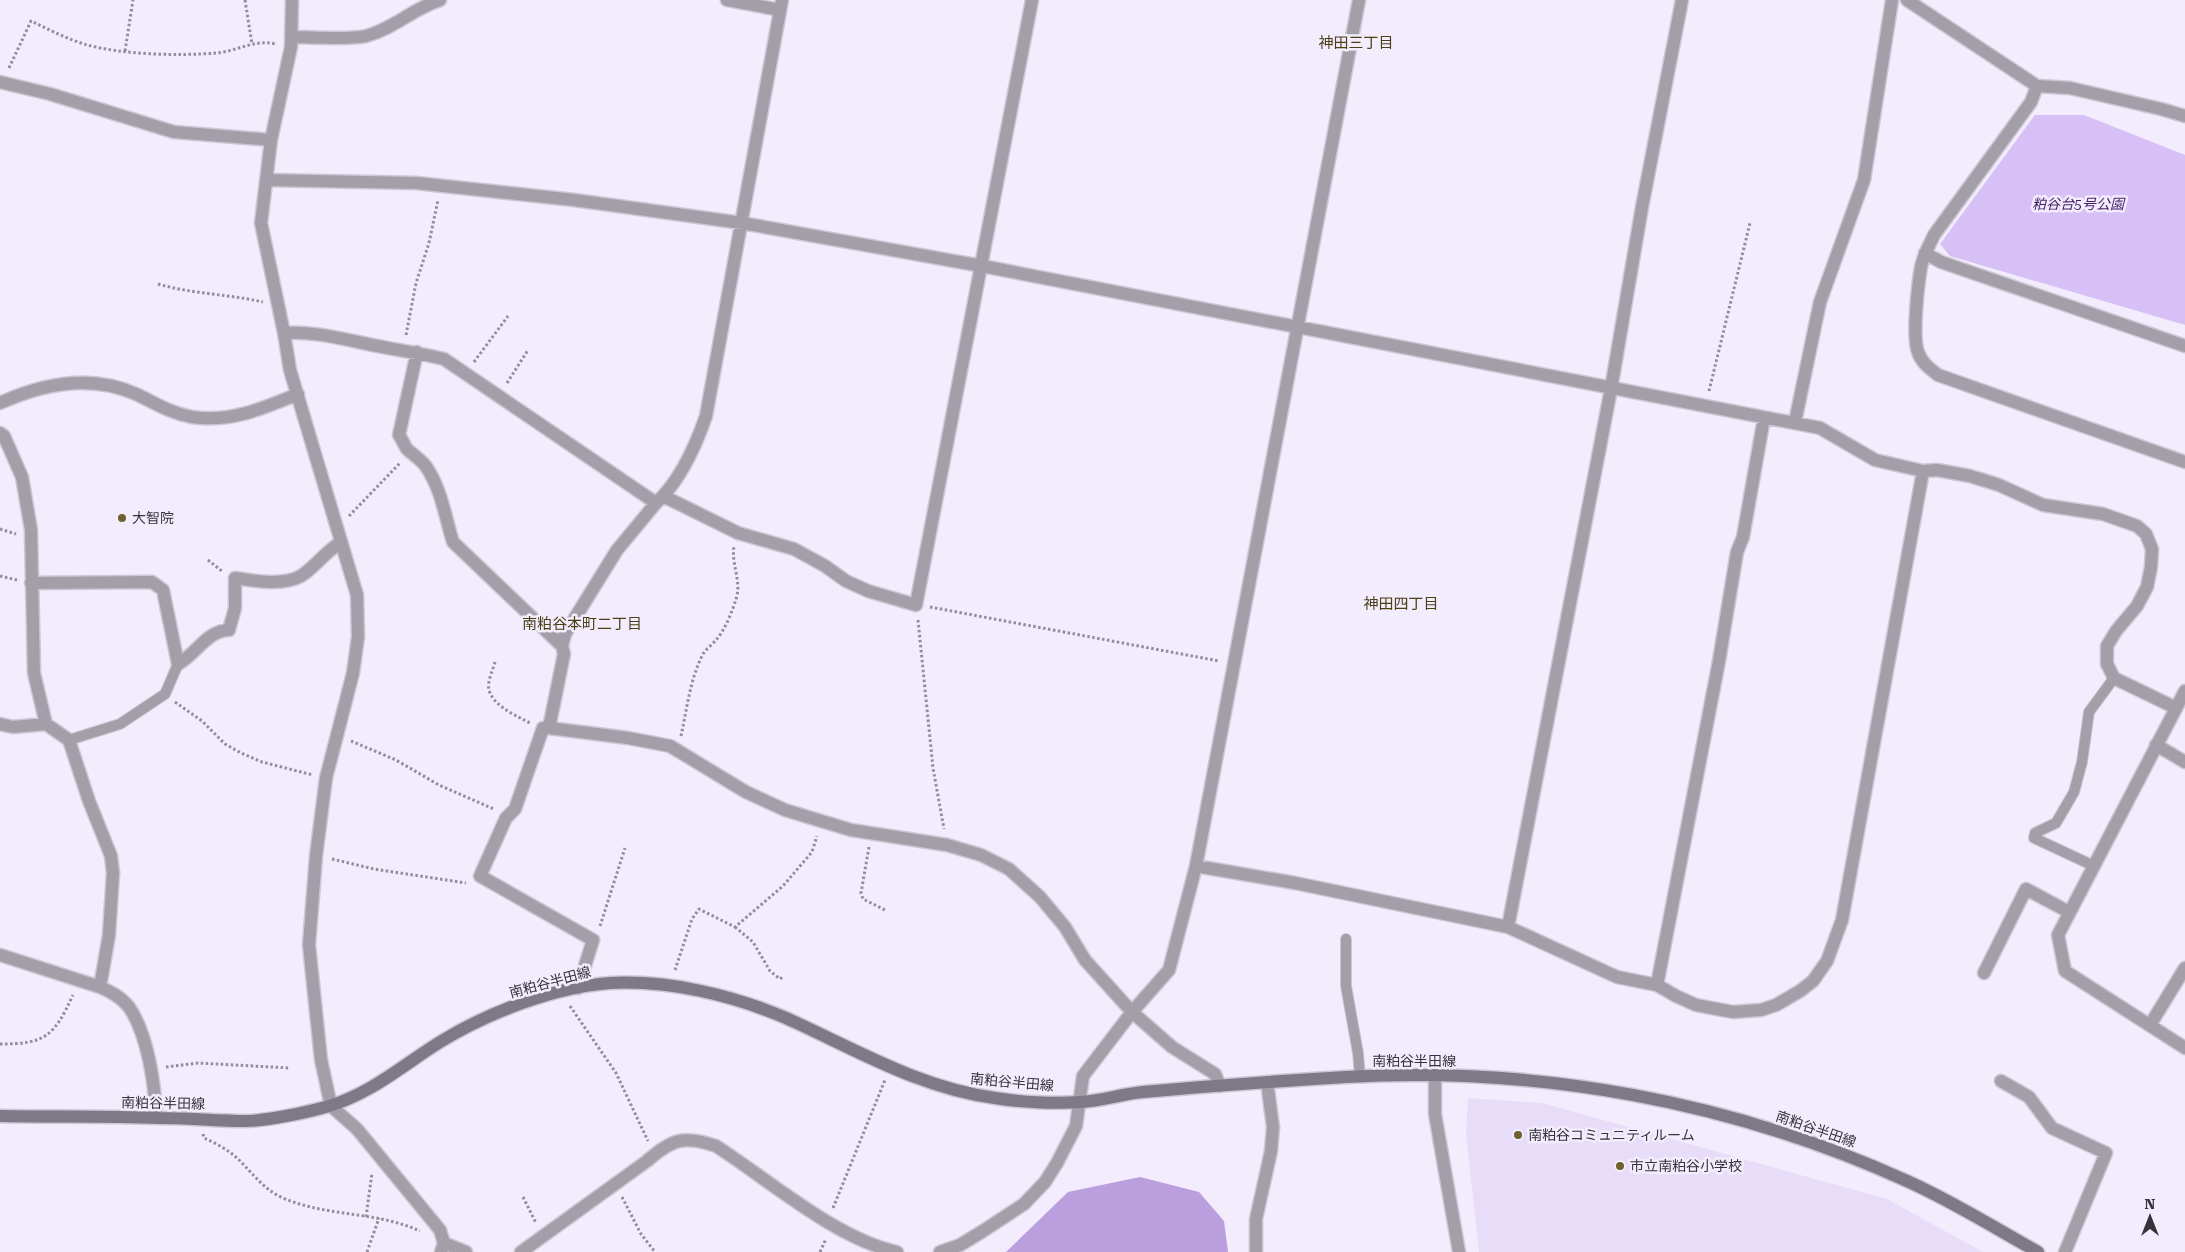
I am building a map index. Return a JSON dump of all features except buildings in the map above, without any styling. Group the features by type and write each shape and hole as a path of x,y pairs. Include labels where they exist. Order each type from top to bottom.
{"main road":[{"name":"南粕谷半田線","path":"0,1116 252,1121 331,1106 381,1084 410,1062 453,1035 512,1006 578,988 606,984 639,983 706,992 742,1001 784,1017 890,1068 957,1092 1000,1099 1081,1102 1137,1093 1360,1076 1435,1075 1515,1078 1595,1088 1700,1109 1813,1142 1913,1184 2038,1252"}],"street":[{"path":"292,0 292,42 271,140 262,223 290,370 340,544 352,575 357,596 358,637 353,673 326,778 316,856 309,945 321,1060 331,1106 357,1129 440,1230 443,1245 466,1252"},
{"path":"292,42 364,36 382,30 410,12 440,0"},
{"path":"578,988 593,940 480,876 509,815 515,809 546,728 564,654 562,646 565,634 617,550 660,500 698,439 706,416 781,5 727,0"},
{"path":"284,333 303,331 444,359 501,400 660,500 738,533 794,549 860,588 916,605 1032,0"},
{"path":"940,1252 960,1245 984,1231 1024,1204 1044,1182 1057,1163 1076,1126 1081,1102 1083,1076 1132,1012 1168,970 1196,866 1359,0"},
{"path":"1508,927 1611,389 1642,207 1682,0"},
{"path":"1795,422 1820,302 1864,180 1892,0"},
{"path":"1907,0 2037,86 2080,90 2185,116"},
{"path":"3,83 50,94 174,132 271,140"},
{"path":"2037,86 2031,102 1934,236 1925,253 1921,267 1915,336 1918,352 1925,365 1938,375 2185,462"},
{"path":"266,180 416,183 574,200 742,223 982,266 1820,428 1875,460 1923,471 1937,470 1977,478 1999,485 2043,505 2103,514 2137,526 2146,534 2152,549 2151,567 2146,587 2137,606 2116,631 2107,646 2107,664 2114,678 2176,708"},
{"path":"1925,253 1941,262 2185,346"},
{"path":"411,351 399,435 411,452 426,465 435,480 445,509 446,522 453,542 562,646"},
{"path":"0,403 56,384 102,383 135,394 168,411 193,417 233,417 255,411 298,394"},
{"path":"1657,985 1719,662 1737,552 1743,537 1764,418"},
{"path":"0,433 4,436 22,477 31,530 34,672 46,724"},
{"path":"1196,866 1295,883 1508,927 1616,977 1657,985 1696,1005 1733,1012 1761,1010 1800,991 1813,980 1827,961 1842,920 1923,471"},
{"path":"31,584 152,582 163,590 178,664 188,658 208,638 221,630 229,630 235,608 235,578 259,581 287,580 300,576 328,550 340,544"},
{"path":"2185,691 2058,935 2065,971 2185,1048"},
{"path":"0,724 13,727 46,724 69,740 89,801 111,856 109,935 100,987"},
{"path":"546,728 628,738 670,746 746,792 785,810 851,830 947,845 981,855 1009,869 1040,897 1065,926 1086,960 1132,1012 1172,1047 1215,1074 1220,1086"},
{"path":"2156,745 2185,762"},
{"path":"1984,973 2026,890 2069,912"},
{"path":"0,955 100,987 116,994 129,1008 140,1033 151,1070 156,1118"},
{"path":"2150,1025 2185,968"},
{"path":"1435,1075 1435,1114 1459,1252"},
{"path":"2001,1081 2029,1097 2052,1128 2106,1153 2065,1252"},
{"path":"1256,1252 1256,1219 1271,1151 1273,1127 1267,1082"},
{"path":"521,1252 665,1145 685,1140 699,1140 716,1146 828,1222 858,1239 897,1252"}],"lane":[{"path":"69,740 120,724 165,694 178,664"},
{"path":"2094,866 2034,838 2035,833 2056,823 2074,792 2082,762 2089,712 2114,678"},
{"path":"1346,939 1346,986 1358,1053 1360,1076"}],"path":[{"path":"125,51 133,0"},
{"path":"245,0 252,44"},
{"path":"3,83 10,63 31,22 86,44 125,51 150,53 228,52 252,44 292,42"},
{"path":"411,351 407,330 416,283 429,243 441,186"},
{"path":"1705,406 1750,223"},
{"path":"158,284 181,290 235,296 279,306"},
{"path":"468,375 472,366 508,316"},
{"path":"501,400 508,380 528,350"},
{"path":"336,529 411,452"},
{"path":"678,751 695,672 704,652 717,640 724,628 736,599 738,586 732,554 738,533"},
{"path":"947,845 933,768 924,683 921,631 916,605 1234,664"},
{"path":"495,662 489,690 492,696 504,709 546,728"},
{"path":"165,694 202,721 225,744 241,753 262,762 326,778"},
{"path":"337,735 396,760 439,785 509,815"},
{"path":"736,926 783,886 812,852 821,821"},
{"path":"872,833 860,893 863,899 885,910"},
{"path":"593,940 596,939 625,848"},
{"path":"316,856 374,869 477,885 480,876"},
{"path":"672,987 692,919 698,909 736,926 753,942 770,971 780,979 784,976"},
{"path":"0,1044 23,1044 36,1041 51,1032 58,1025 80,981"},
{"path":"565,991 568,1002 616,1073 654,1155"},
{"path":"151,1070 198,1063 290,1068"},
{"path":"828,1222 890,1068"},
{"path":"197,1119 204,1138 230,1152 268,1190 304,1206 366,1217 390,1219 411,1227 443,1245"},
{"path":"366,1217 374,1161 379,1156"},
{"path":"615,1184 642,1234 655,1252"},
{"path":"523,1197 543,1236"},
{"path":"368,1252 379,1218"}],"shaded area":[{"name":"市立南粕谷小学校","path":"1468,1098 1542,1103 1887,1199 1983,1252 1479,1252 1466,1133"},
{"path":"1140,1177 1199,1192 1224,1221 1228,1252 1006,1252 1068,1192"}],"green space":[{"name":"粕谷台5号公園","path":"2035,115 2084,115 2185,155 2185,325 1950,256 1940,244"}],"place":[{"name":"大智院","path":"122,518"},
{"name":"南粕谷コミュニティルーム","path":"1518,1135"},
{"name":"市立南粕谷小学校","path":"1620,1166"}],"district":[{"name":"神田三丁目","path":"1356,43"},
{"name":"神田四丁目","path":"1401,604"},
{"name":"南粕谷本町二丁目","path":"582,624"}]}
